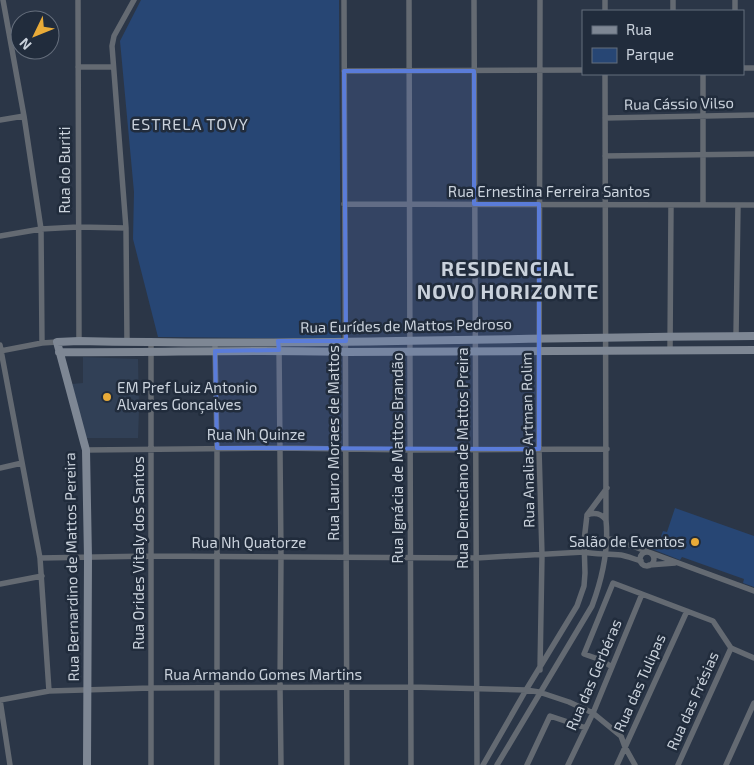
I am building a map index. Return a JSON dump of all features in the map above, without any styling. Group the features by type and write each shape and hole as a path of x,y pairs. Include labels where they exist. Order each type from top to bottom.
{"street":[{"name":"Rua do Buriti","path":"78,0 79,341"},
{"path":"128,341 126,228 112,46 114,36 134,0"},
{"name":"Rua Lauro Moraes de Mattos","path":"344,0 347,765"},
{"name":"Rua Ignácia de Mattos Brandão","path":"409,0 411,765"},
{"name":"Rua Demeciano de Mattos Preira","path":"474,0 477,765"},
{"name":"Rua Analias Artman Rolim","path":"540,0 539,352 542,555 540,670"},
{"path":"2,2 24,116 41,229 42,343"},
{"path":"78,67 114,67"},
{"path":"344,71 582,70"},
{"path":"496,765 592,606 598,590 606,553 608,539 606,520 605,75"},
{"path":"703,75 703,205"},
{"name":"Rua Cássio Vilso","path":"605,118 754,115"},
{"path":"0,120 24,116"},
{"path":"605,156 754,154"},
{"name":"Rua Ernestina Ferreira Santos","path":"344,204 754,205"},
{"path":"670,351 671,205"},
{"path":"736,336 738,205"},
{"path":"0,236 41,229 78,227 126,228"},
{"name":"Rua Eurídes de Mattos Pedroso","path":"57,342 754,336"},
{"name":"Rua Orides Vitaly dos Santos","path":"151,341 151,765"},
{"path":"215,341 217,765"},
{"path":"278,341 281,765"},
{"path":"49,691 40,558 0,349 57,342"},
{"name":"Rua Bernardino de Mattos Pereira","path":"57,342 86,450 88,558 87,765"},
{"name":"Rua Eurídes de Mattos Pedroso","path":"59,352 754,350"},
{"name":"Rua Nh Quinze","path":"86,450 217,448 411,450 607,449"},
{"path":"0,468 22,463"},
{"path":"483,765 580,601 585,574 584,528 587,515 607,488"},
{"path":"587,515 597,513 604,516 606,520"},
{"path":"608,539 679,562 754,591"},
{"path":"618,554 622,547 621,542"},
{"name":"Rua Nh Quatorze","path":"40,558 152,556 476,558 584,552 592,554 618,554 641,561"},
{"path":"648,552 642,555 641,561 645,565 679,562"},
{"path":"648,552 654,559 648,565"},
{"path":"0,584 42,576"},
{"path":"612,667 584,654 613,583 713,620 730,648 754,658"},
{"name":"Rua das Gerbéras","path":"568,765 593,712 642,594"},
{"name":"Rua das Tulipas","path":"617,765 687,611"},
{"name":"Rua das Frésias","path":"678,765 730,648"},
{"name":"Rua Armando Gomes Martins","path":"0,700 49,691 151,688 411,687 540,691 593,712 621,736 635,765"},
{"path":"0,700 10,765"},
{"path":"726,765 754,703"},
{"path":"527,765 550,716 586,728"}],"highlighted area":[{"path":"344,71 474,71 474,204 539,204 539,449 217,448 215,351 279,350 278,341 346,341"}],"shaded area":[{"name":"EM Pref Luiz Antonio Alvares Gonçalves","path":"83,357 138,359 138,438 86,438 72,384 83,383"}],"green space":[{"path":"141,0 339,0 341,339 158,337 133,239 134,192 120,41"},
{"path":"675,508 754,536 754,587 743,583 744,579 682,557 680,560 639,544 640,537 658,545 663,531 667,532"}],"place":[{"name":"EM Pref Luiz Antonio Alvares Gonçalves","path":"107,397"},
{"name":"Salão de Eventos","path":"695,542"}],"district":[{"name":"ESTRELA TOVY","path":"190,124"},
{"name":"RESIDENCIAL NOVO HORIZONTE","path":"508,280"}]}
